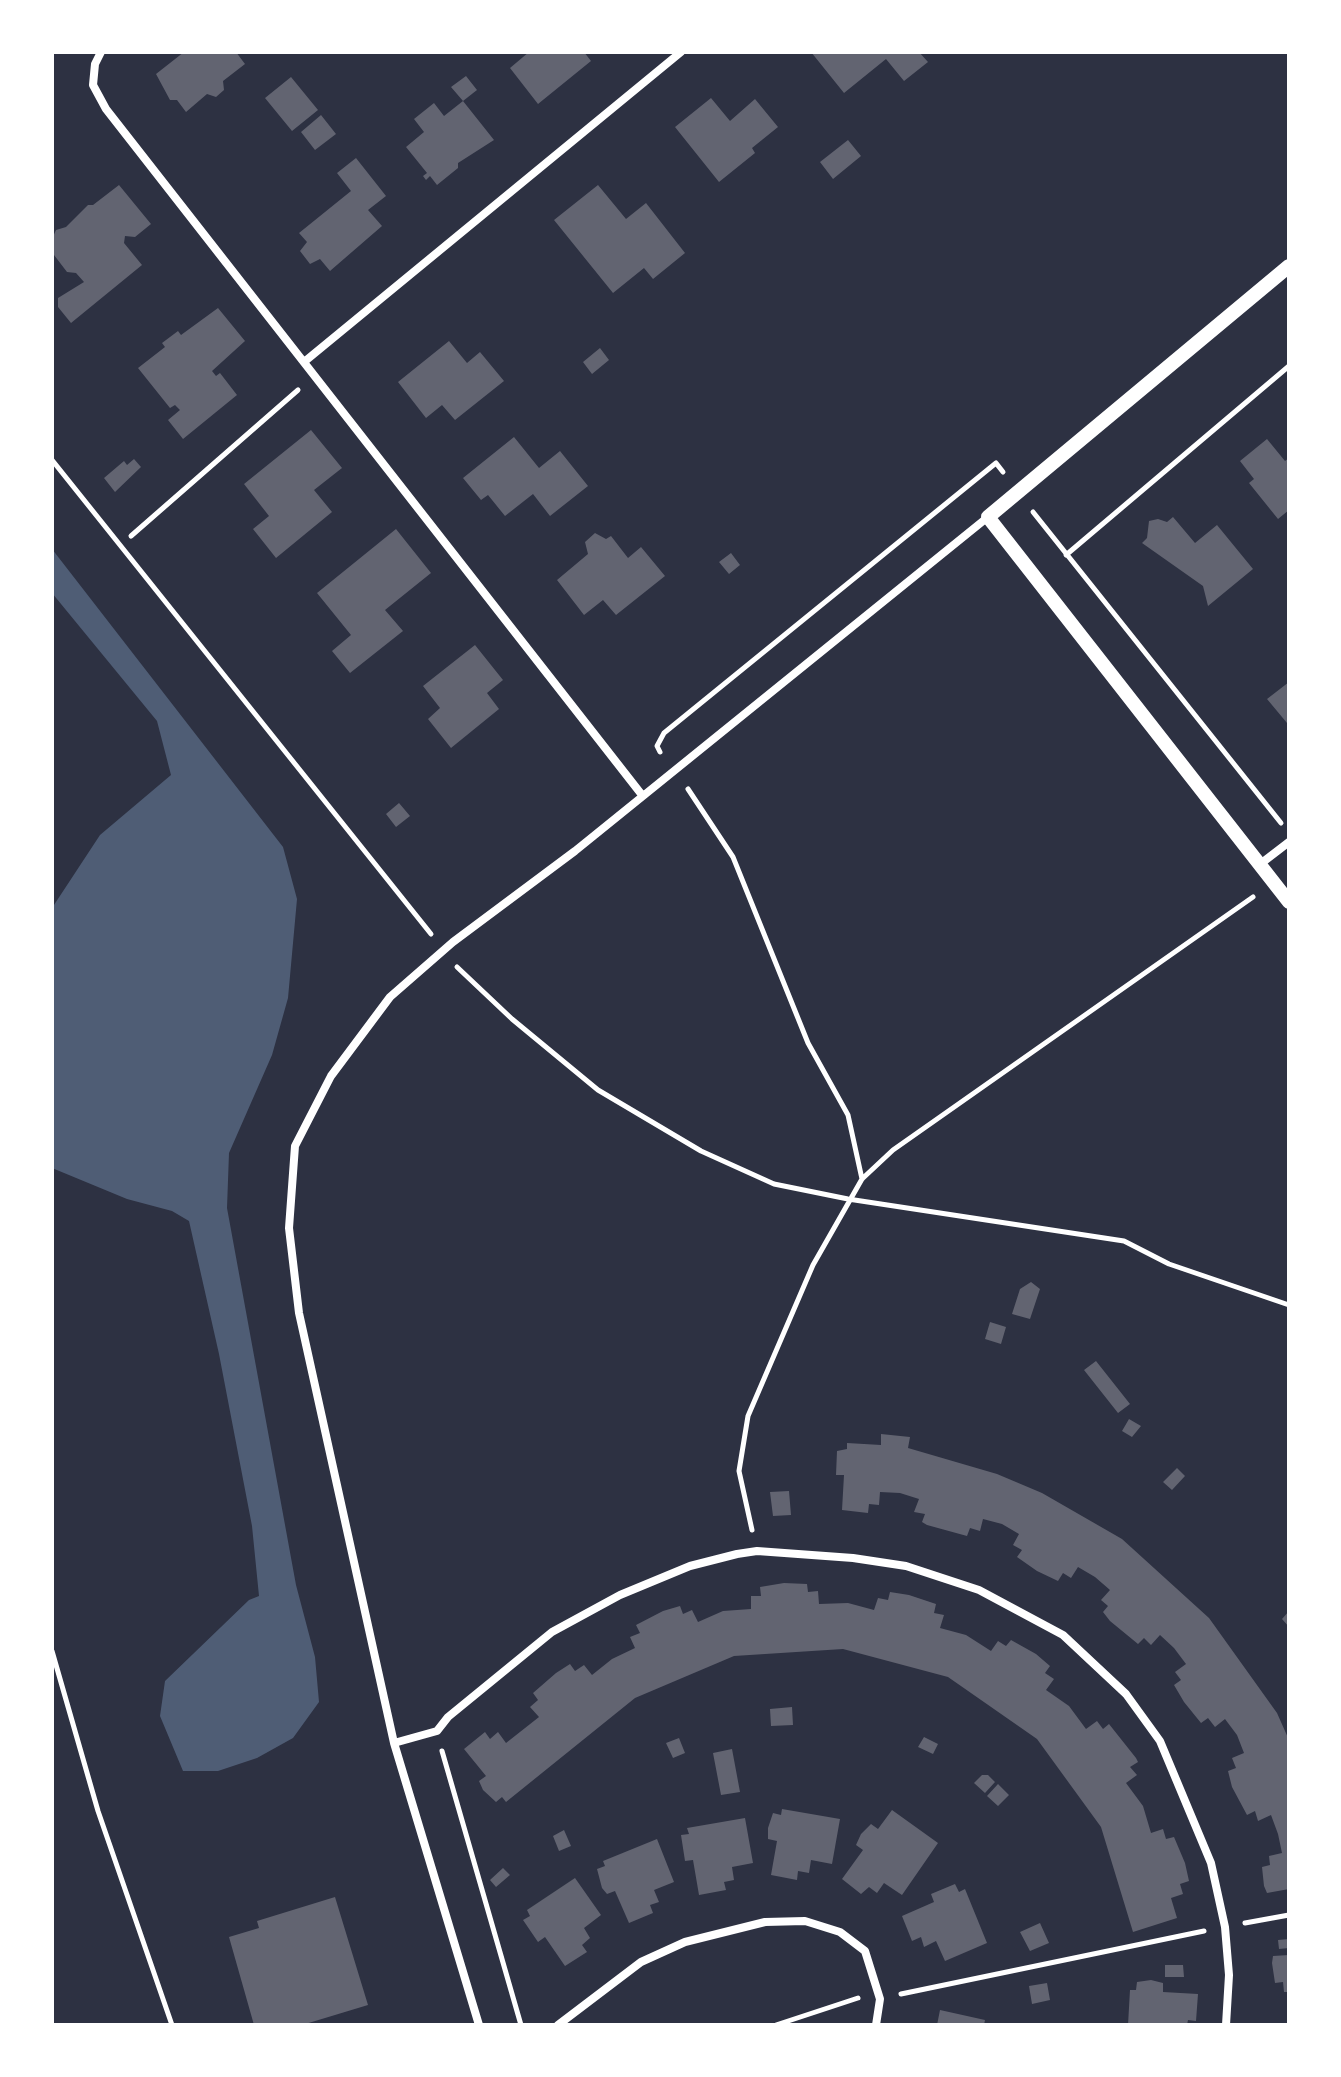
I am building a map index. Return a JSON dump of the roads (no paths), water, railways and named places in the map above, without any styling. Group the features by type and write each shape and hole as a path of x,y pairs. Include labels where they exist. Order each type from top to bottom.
{"street":[{"path":"101,52 95,64 93,85 106,109 642,795"},
{"path":"304,362 681,52"},
{"path":"479,2025 394,1743 299,1313 289,1228 295,1146 331,1076 390,997 444,950 575,851 988,517 1289,266"},
{"path":"988,517 1289,902"},
{"path":"1259,865 1289,842"},
{"path":"394,1743 437,1731 448,1717 552,1632 620,1595 690,1566 757,1551 853,1558 906,1566 979,1590 1063,1635 1126,1694 1160,1741 1211,1863 1225,1927 1229,1975 1226,2025"},
{"path":"558,2025 641,1962 685,1942 765,1922 805,1921 840,1932 865,1951 879,1995 876,2025"}],"water":[{"path":"52,549 283,847 297,899 288,998 272,1055 229,1153 227,1208 296,1585 315,1657 319,1702 293,1738 257,1758 218,1771 183,1771 160,1716 165,1681 249,1600 259,1596 252,1526 219,1354 189,1221 172,1211 127,1199 52,1168 52,908 100,835 171,775 157,721 52,593"}]}
